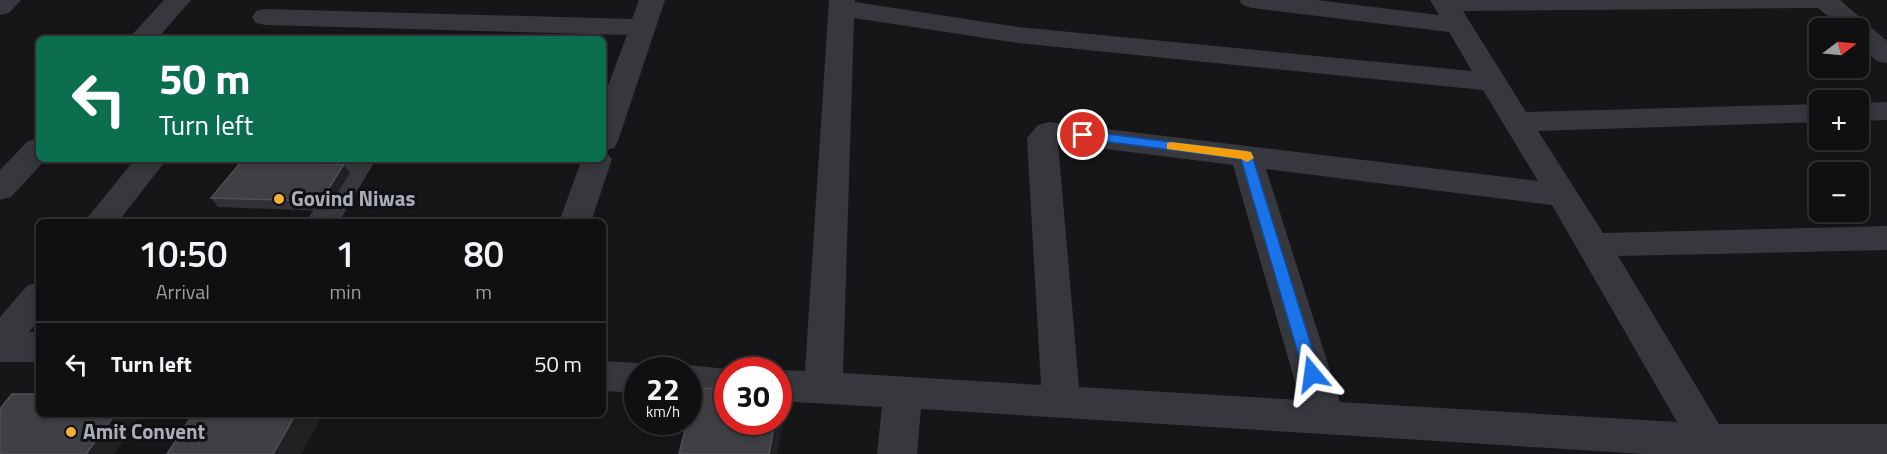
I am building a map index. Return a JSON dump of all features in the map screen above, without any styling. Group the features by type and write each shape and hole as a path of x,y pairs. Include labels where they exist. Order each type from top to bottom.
{"street":[{"path":"0,7 8,0"},
{"path":"145,36 178,0"},
{"path":"606,124 613,86 642,27 652,0"},
{"path":"1252,0 1448,9 1825,0 1845,18"},
{"path":"823,388 842,4 1018,35 1492,82"},
{"path":"1448,9 1560,195 1594,245 1712,448"},
{"path":"264,17 642,27"},
{"path":"1869,39 1887,55"},
{"path":"1869,112 1887,111"},
{"path":"1516,122 1809,113"},
{"path":"1061,402 1042,138 1049,132 1560,195"},
{"path":"0,189 36,151"},
{"path":"1246,155 1325,418"},
{"path":"102,219 150,162"},
{"path":"324,219 359,162"},
{"path":"576,219 596,162"},
{"path":"1594,245 1887,238"},
{"path":"0,342 36,299"},
{"path":"0,347 36,347"},
{"path":"606,376 624,377"},
{"path":"792,387 1325,418 1712,448 1887,441"},
{"path":"897,454 903,393"}],"building":[{"name":"Govind Niwas","path":"241,162 344,164 321,201 211,198"},
{"path":"702,388 714,389 714,435 773,435 769,454 679,454 684,435 702,435"},
{"name":"Amit Convent","path":"12,394 36,394 36,417 113,417 86,454 0,454 0,409"},
{"path":"191,417 294,417 273,454 167,454"}],"slow traffic":[{"path":"1171,146 1246,155 1247,158"}],"place":[{"name":"Govind Niwas","path":"279,199"},
{"name":"Amit Convent","path":"71,432"}],"route":[{"path":"1083,135 1246,155 1312,374"}]}
